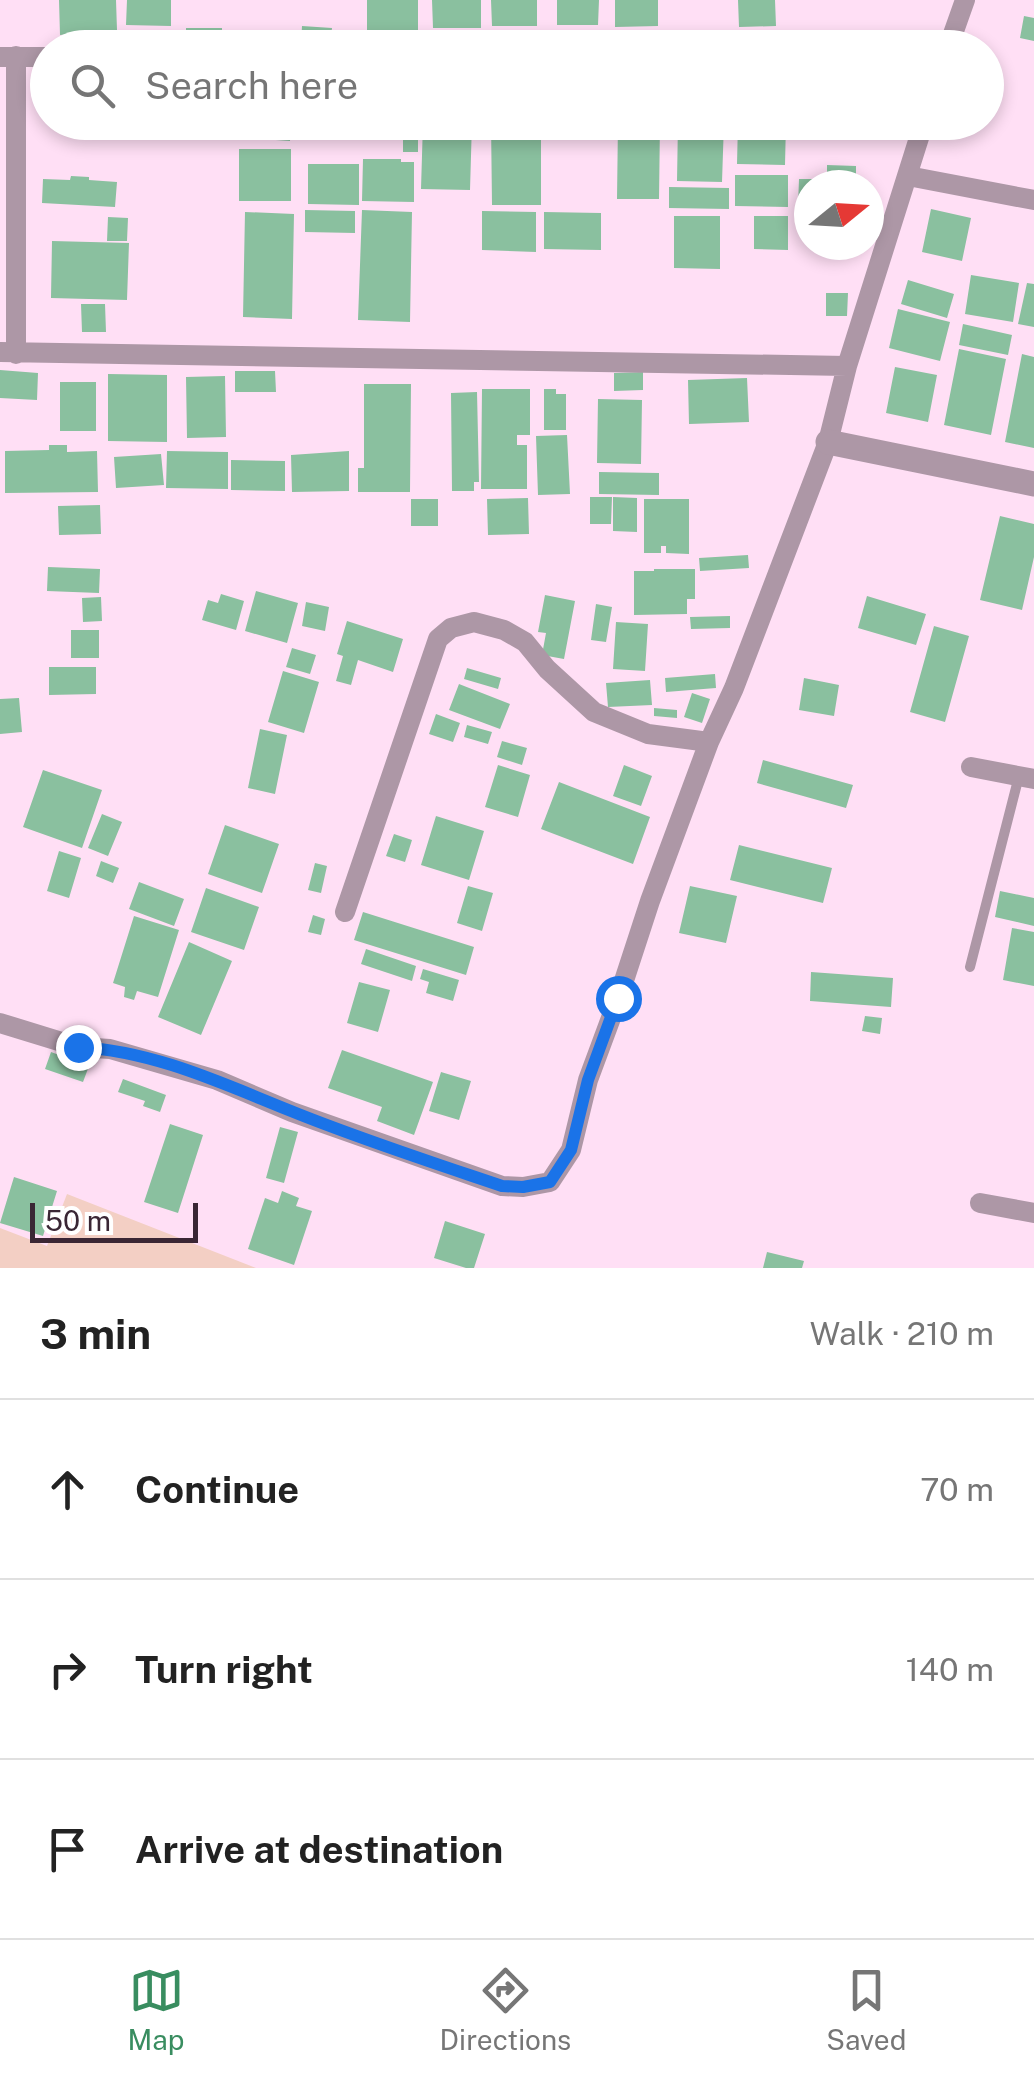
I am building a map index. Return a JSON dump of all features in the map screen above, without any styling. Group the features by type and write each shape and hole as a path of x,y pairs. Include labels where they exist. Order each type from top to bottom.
{"street":[{"path":"954,30 965,0"},
{"path":"8,56 8,353 847,366"},
{"path":"0,1023 78,1047 110,1049 218,1080 292,1112 502,1186 550,1182 571,1150 588,1080 650,900 708,742 734,688 828,442 847,366 919,140"},
{"path":"908,176 1034,200"},
{"path":"828,442 1034,484"},
{"path":"345,912 438,639 451,628 474,622 504,630 525,642 547,669 594,712 648,734 708,742"},
{"path":"971,768 1026,778"},
{"path":"980,1203 1034,1213"}],"lane":[{"path":"970,967 1026,778"}],"shaded area":[{"path":"67,1194 256,1268 0,1268 0,1228 47,1246"}],"building":[{"path":"59,0 116,0 117,30 60,30"},
{"path":"127,0 171,0 171,26 126,25"},
{"path":"367,0 418,0 418,30 367,30"},
{"path":"432,0 481,0 481,28 433,28"},
{"path":"491,0 537,0 537,26 492,26"},
{"path":"557,0 599,0 598,25 557,25"},
{"path":"615,0 658,0 658,26 615,27"},
{"path":"738,0 775,0 776,26 739,27"},
{"path":"1024,16 1034,18 1034,41 1020,38"},
{"path":"302,26 332,28 332,30 302,30"},
{"path":"186,28 222,28 222,30"},
{"path":"403,140 418,140 418,152 403,152"},
{"path":"422,140 471,140 470,190 421,189"},
{"path":"491,140 541,140 541,205 492,205"},
{"path":"618,140 660,140 659,199 617,199"},
{"path":"678,140 723,140 722,182 677,181"},
{"path":"738,140 786,140 785,165 737,164"},
{"path":"239,149 291,149 291,201 239,201"},
{"path":"363,159 414,162 414,202 362,201"},
{"path":"308,164 359,164 359,205 308,204"},
{"path":"827,165 856,166 856,170 827,170"},
{"path":"735,175 788,175 788,207 735,206"},
{"path":"71,176 117,182 115,207 42,203 43,179 70,180"},
{"path":"669,187 729,188 729,209 669,208"},
{"path":"931,209 971,218 962,261 922,252"},
{"path":"305,210 355,211 355,233 305,232"},
{"path":"362,210 412,212 410,322 358,320"},
{"path":"482,211 536,212 536,252 482,250"},
{"path":"245,212 294,214 292,319 243,317"},
{"path":"544,212 601,213 601,250 544,249"},
{"path":"674,216 720,216 720,269 674,268"},
{"path":"754,216 788,216 788,250 754,249"},
{"path":"108,217 128,218 127,241 107,241"},
{"path":"52,241 129,243 127,300 51,298"},
{"path":"971,275 1019,283 1013,322 965,314"},
{"path":"908,280 954,294 947,318 901,304"},
{"path":"1027,283 1034,284 1034,327 1018,324"},
{"path":"826,293 848,293 847,316 826,316"},
{"path":"81,304 105,304 106,332 82,332"},
{"path":"898,309 950,322 940,361 889,348"},
{"path":"963,324 1012,335 1008,355 959,345"},
{"path":"959,349 1006,359 991,435 944,425"},
{"path":"1022,354 1034,357 1034,448 1005,442"},
{"path":"895,367 937,375 928,422 886,413"},
{"path":"0,370 38,373 37,400 0,398"},
{"path":"235,371 275,371 276,392 235,392"},
{"path":"643,372 643,390 614,391 614,373"},
{"path":"108,374 167,375 167,442 108,441"},
{"path":"225,376 226,437 187,438 186,377"},
{"path":"747,378 749,422 689,424 688,380"},
{"path":"60,382 96,382 96,431 60,431"},
{"path":"364,384 411,384 410,492 358,492 358,468 364,468"},
{"path":"482,389 530,389 530,435 517,435 517,445 527,445 527,489 481,489"},
{"path":"544,389 566,394 566,430 544,430"},
{"path":"477,392 479,482 474,482 474,491 452,491 451,393"},
{"path":"598,399 642,400 641,464 597,463"},
{"path":"567,435 570,494 538,495 536,436"},
{"path":"49,445 67,445 67,452 97,451 98,492 5,493 5,451 49,450"},
{"path":"167,451 228,452 228,489 166,488"},
{"path":"349,451 349,491 292,492 291,455"},
{"path":"161,454 164,485 116,488 114,457"},
{"path":"231,460 285,461 285,491 231,490"},
{"path":"599,472 659,473 659,495 599,494"},
{"path":"590,497 612,497 611,524 590,524"},
{"path":"613,497 637,498 637,532 613,531"},
{"path":"528,498 529,534 488,535 487,499"},
{"path":"411,499 438,499 438,526 411,526"},
{"path":"644,499 689,499 689,554 666,553 666,546 661,546 661,553 644,553"},
{"path":"100,505 101,534 59,535 58,506"},
{"path":"1000,516 1034,524 1034,557 1022,610 980,600"},
{"path":"748,555 749,568 700,571 699,558"},
{"path":"48,567 100,569 99,593 47,591"},
{"path":"695,569 695,599 687,599 687,614 634,615 634,571"},
{"path":"256,591 298,603 287,643 245,631"},
{"path":"221,594 244,601 236,630 202,620 208,600 218,603"},
{"path":"545,595 575,601 564,659 542,655 546,633 538,632"},
{"path":"867,596 926,614 916,645 858,628"},
{"path":"101,597 102,621 83,622 82,598"},
{"path":"306,602 329,607 325,631 302,626"},
{"path":"596,604 612,607 606,642 591,640"},
{"path":"730,616 730,628 691,629 690,617"},
{"path":"347,621 403,639 393,672 358,660 351,685 336,681 343,656 337,654"},
{"path":"616,622 648,624 645,671 613,669"},
{"path":"934,626 969,636 945,722 910,712"},
{"path":"71,630 99,630 99,658 71,658"},
{"path":"292,648 316,655 310,674 286,667"},
{"path":"49,667 96,667 96,694 49,695"},
{"path":"467,668 501,678 498,689 464,679"},
{"path":"283,671 319,682 304,733 268,722"},
{"path":"715,674 716,688 666,692 665,678"},
{"path":"804,678 839,685 834,716 799,710"},
{"path":"650,680 652,705 608,707 606,683"},
{"path":"459,684 510,704 500,729 449,710"},
{"path":"692,693 710,699 702,723 684,717"},
{"path":"19,698 22,732 0,734 0,699"},
{"path":"654,708 677,710 677,718 654,716"},
{"path":"436,714 460,723 453,742 429,734"},
{"path":"467,725 492,732 488,744 464,737"},
{"path":"260,729 287,735 275,794 248,788"},
{"path":"502,741 527,748 522,765 497,757"},
{"path":"763,760 853,785 846,808 757,783"},
{"path":"498,765 530,775 518,817 485,807"},
{"path":"624,765 652,776 641,806 613,796"},
{"path":"43,770 102,790 82,848 23,827"},
{"path":"559,782 650,817 633,864 541,829"},
{"path":"102,814 122,822 108,856 88,848"},
{"path":"436,816 484,831 469,880 421,865"},
{"path":"225,825 279,844 262,893 208,874"},
{"path":"394,834 412,840 405,862 386,856"},
{"path":"739,845 832,868 823,903 730,880"},
{"path":"59,851 81,858 69,898 47,891"},
{"path":"101,861 119,868 113,883 96,876"},
{"path":"315,863 327,866 321,893 308,890"},
{"path":"139,882 184,899 174,926 129,909"},
{"path":"468,886 493,893 482,931 457,923"},
{"path":"690,886 737,896 726,943 679,933"},
{"path":"206,888 259,907 244,950 191,932"},
{"path":"1000,891 1034,898 1034,926 995,917"},
{"path":"363,912 474,947 466,975 354,940"},
{"path":"313,915 325,919 321,935 308,932"},
{"path":"134,916 179,930 158,997 137,991 134,1000 124,997 125,987 113,983"},
{"path":"1012,928 1034,932 1034,986 1003,980"},
{"path":"189,942 232,961 201,1035 158,1017"},
{"path":"366,949 416,966 412,981 361,964"},
{"path":"423,969 459,980 453,1001 426,993 429,982 420,979"},
{"path":"811,972 893,978 891,1007 810,1001"},
{"path":"359,982 390,990 378,1032 347,1023"},
{"path":"865,1016 882,1018 880,1034 862,1031"},
{"path":"342,1050 433,1082 414,1135 377,1121 382,1107 328,1088"},
{"path":"51,1052 89,1066 83,1082 45,1069"},
{"path":"441,1072 471,1081 459,1120 429,1111"},
{"path":"123,1079 166,1095 160,1112 143,1106 145,1101 118,1092"},
{"path":"170,1124 203,1135 178,1213 144,1202"},
{"path":"280,1127 298,1132 284,1183 266,1178"},
{"path":"14,1177 57,1191 43,1236 0,1223"},
{"path":"282,1191 299,1198 296,1206 312,1211 294,1265 248,1249 265,1198 278,1203"},
{"path":"445,1221 485,1234 474,1268 434,1258"},
{"path":"767,1252 804,1261 802,1268 763,1268"}],"route":[{"path":"78,1047 110,1049 156,1060 423,1159 502,1186 523,1187 550,1182 571,1150 588,1080 618,998"}]}
